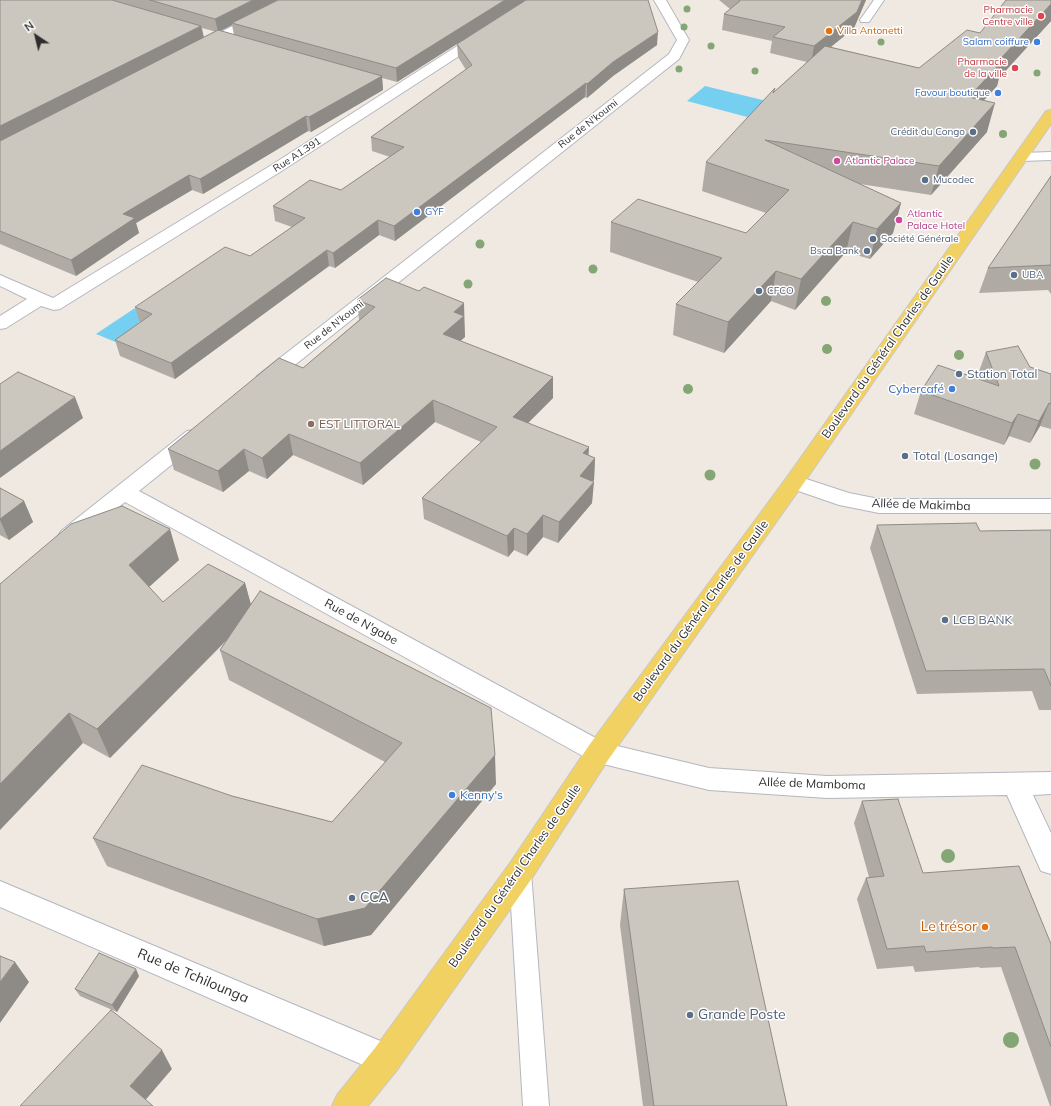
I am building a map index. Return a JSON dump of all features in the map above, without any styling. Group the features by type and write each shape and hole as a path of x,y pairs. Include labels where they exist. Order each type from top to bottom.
{"main road":[{"name":"Boulevard du Général Charles de Gaulle","path":"348,1106 386,1058 520,872 599,752 794,482 1051,114"}],"street":[{"path":"192,52 216,32 266,0"},
{"path":"200,33 216,32 292,0"},
{"name":"Rue de N'koumi","path":"249,393 674,56 683,40 660,0"},
{"name":"Rue A1.391","path":"0,324 47,302 275,169 497,25"},
{"path":"216,32 234,42"},
{"path":"384,85 399,89"},
{"path":"1022,157 1051,156"},
{"path":"0,280 47,302"},
{"path":"56,546 205,428"},
{"name":"Allée de Makimba","path":"794,482 846,500 880,506 1051,506"},
{"name":"Rue de N'gabe","path":"124,492 599,752"},
{"name":"Allée de Mamboma","path":"599,752 709,779 827,788 1051,783"},
{"path":"1016,784 1051,862"},
{"name":"Rue de Tchilounga","path":"0,894 386,1058"}],"lane":[{"path":"865,20 879,0"},
{"path":"520,872 536,1106"}],"water":[{"path":"705,86 783,105 766,122 687,101"},
{"path":"135,308 150,314 138,323 144,325 118,343 96,334"}],"building":[{"path":"0,0 112,0 201,26 0,126"},
{"path":"150,0 253,0 215,19"},
{"path":"278,0 505,0 396,68 232,23"},
{"path":"526,0 648,0 658,32 613,62 587,84 586,83 394,226 378,220 333,253 327,250 171,363 115,340 152,314 135,307 225,247 250,256 305,218 273,206 310,180 341,190 404,147 371,137 472,65 457,44"},
{"path":"739,0 862,0 857,12 814,46 773,37 785,27 724,14 740,1"},
{"path":"1006,0 1051,0 1051,4 1002,57 1005,58 969,97 995,103 939,166 765,140 901,203 877,229 853,222 801,279 776,271 728,322 676,304 722,258 611,222 638,199 746,233 789,190 706,162 775,88 773,93 825,46 919,68 967,30 980,33"},
{"path":"218,30 382,76 309,117 306,116 200,179 189,175 123,214 135,218 71,260 0,231 0,141"},
{"path":"1051,176 1051,265 988,268"},
{"path":"386,278 419,291 424,287 464,303 454,312 464,316 443,334 553,377 513,417 589,447 583,453 595,458 580,476 594,482 559,522 543,515 527,534 514,528 507,536 422,498 497,427 433,400 360,463 289,434 262,458 244,449 218,471 168,449 279,358 303,368 375,307 357,300"},
{"path":"1018,346 1030,367 1051,374 1051,404 1049,403 1039,421 1018,414 1012,423 921,391 938,365 999,386 986,352"},
{"path":"18,372 75,397 0,451 0,384"},
{"path":"0,488 24,501 0,519"},
{"path":"122,506 170,529 129,565 163,602 208,564 245,583 97,729 69,713 0,784 0,584 71,524"},
{"path":"976,523 980,531 1051,530 1051,686 1044,669 926,671 877,525"},
{"path":"260,591 491,708 495,755 365,908 317,919 93,838 142,765 232,796 332,822 402,743 220,650"},
{"path":"898,799 923,873 1019,866 1051,944 1051,1047 1015,947 992,947 926,952 924,946 887,949 866,878 884,876 862,801"},
{"name":"Grande Poste","path":"738,881 787,1106 654,1106 624,889"},
{"path":"99,953 136,969 112,1005 75,989"},
{"path":"0,956 15,962 0,982"},
{"path":"111,1010 162,1050 130,1086 153,1106 20,1106"}],"place":[{"name":"Pharmacie Centre ville","path":"1041,16"},
{"name":"Villa Antonetti","path":"829,31"},
{"name":"Salam coiffure","path":"1037,42"},
{"name":"Pharmacie de la ville","path":"1015,68"},
{"name":"Favour boutique","path":"998,93"},
{"name":"Crédit du Congo","path":"973,132"},
{"name":"Atlantic Palace","path":"837,161"},
{"name":"Mucodec","path":"925,180"},
{"name":"GYF","path":"417,212"},
{"name":"Atlantic Palace Hotel","path":"899,220"},
{"name":"Société Générale","path":"873,239"},
{"name":"Bsca Bank","path":"867,251"},
{"name":"UBA","path":"1014,275"},
{"name":"CFCO","path":"759,291"},
{"name":"Station Total","path":"959,374"},
{"name":"Cybercafé","path":"952,389"},
{"name":"EST LITTORAL","path":"311,424"},
{"name":"Total (Losange)","path":"905,456"},
{"name":"LCB BANK","path":"945,620"},
{"name":"Kenny's","path":"452,795"},
{"name":"CCA","path":"352,898"},
{"name":"Le trésor","path":"985,927"},
{"name":"Grande Poste","path":"690,1015"}]}
